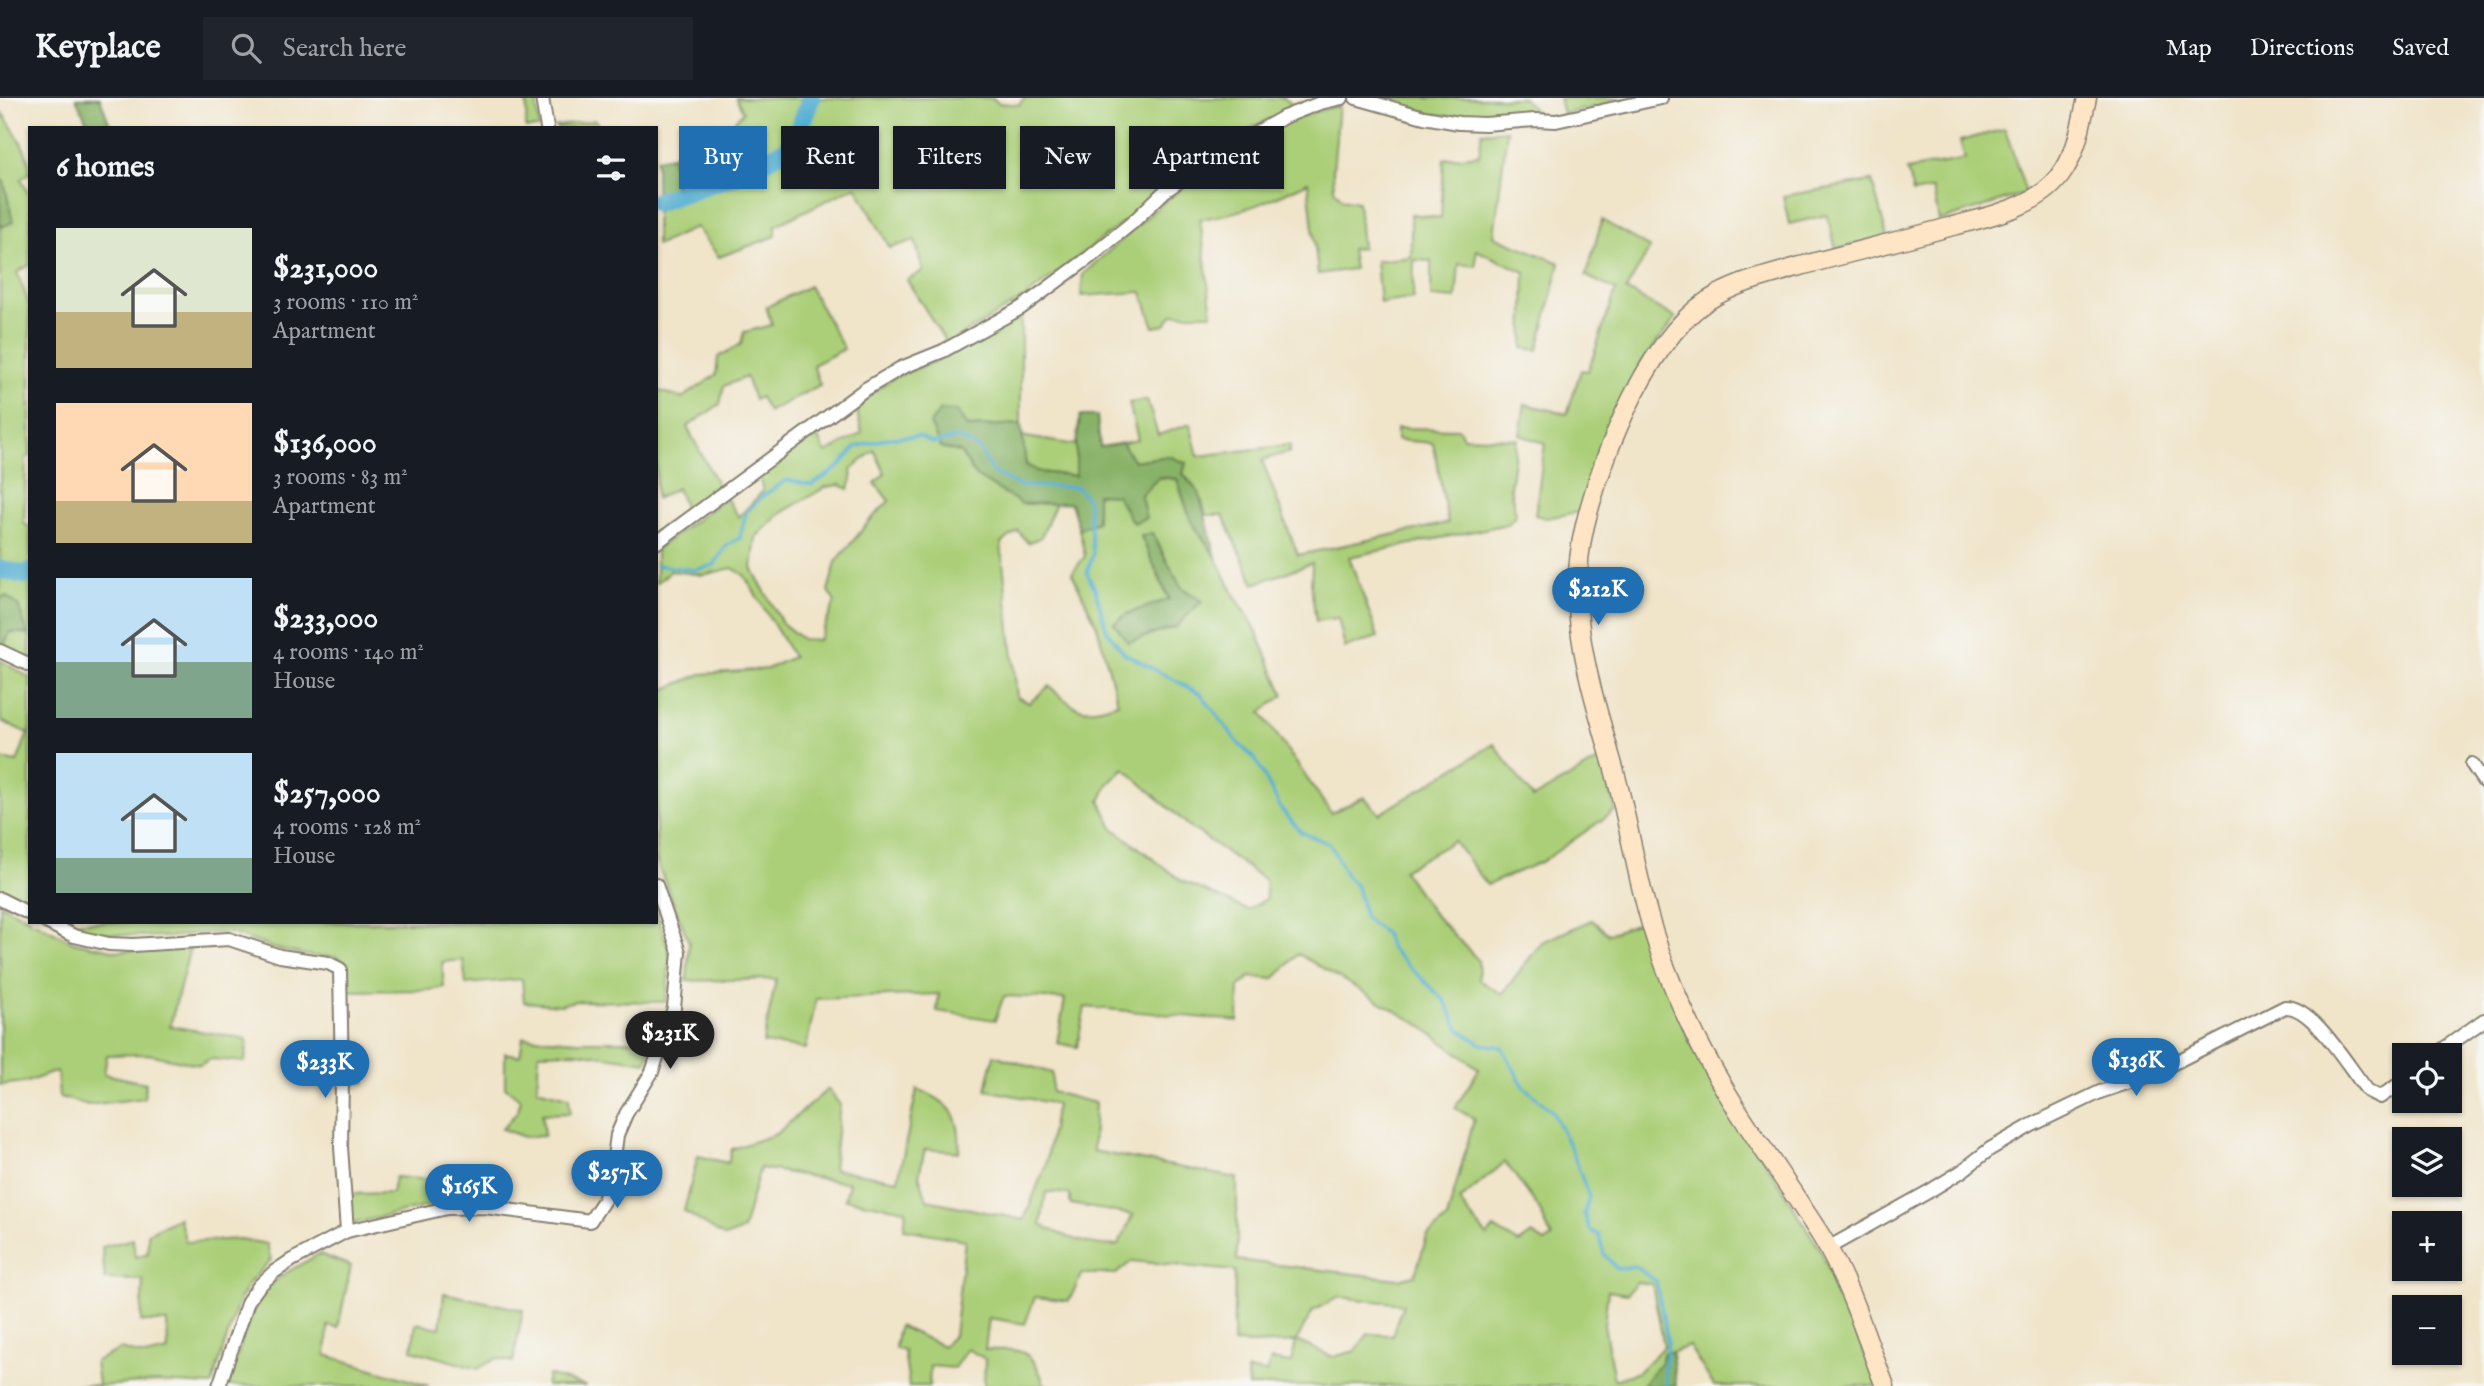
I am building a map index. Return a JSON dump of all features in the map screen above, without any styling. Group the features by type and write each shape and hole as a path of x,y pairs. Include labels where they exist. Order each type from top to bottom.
{"street":[{"path":"542,98 547,126"},
{"path":"658,542 864,390 901,368 943,351 1021,308 1090,257 1133,222 1165,191 1220,153 1284,117 1342,98"},
{"path":"1356,98 1424,117 1485,124 1556,121 1661,98"},
{"path":"1885,1386 1828,1248 1697,1040 1658,946 1580,639 1577,568 1586,524 1606,459 1629,403 1656,356 1683,322 1717,294 1767,276 1990,216 2036,197 2058,179 2069,161 2076,145 2087,98"},
{"path":"0,651 28,664"},
{"path":"2472,764 2484,782"},
{"path":"219,1386 248,1301 259,1286 283,1266 347,1231 447,1208 485,1207 590,1221 604,1200 611,1181 617,1135 626,1114 652,1072 674,1008 679,952 658,891"},
{"path":"0,899 28,913"},
{"path":"50,924 74,936 109,944 229,939 280,956 328,963 340,969 341,1147 347,1231"},
{"path":"1828,1248 1928,1192 1962,1171 1990,1149 2032,1125 2100,1092 2148,1076 2285,1007 2298,1009 2312,1020 2368,1091 2380,1097 2392,1090"},
{"path":"2452,1043 2484,1020"}],"green space":[{"path":"76,98 100,98 110,126 89,126"},
{"path":"527,98 536,98 539,126 526,126"},
{"path":"736,98 992,98 999,103 1019,105 1024,98 1284,98 1296,108 1255,126 1129,126 1129,189 1158,189 1129,218 1027,296 947,344 907,280 923,271 915,240 890,248 858,189 879,189 879,126 781,126 781,189 850,189 776,225 776,236 719,257 696,227 658,245 658,210 672,205 676,181 671,156 679,153 679,189 767,189 767,126 730,126 743,112"},
{"path":"1375,98 1523,98 1538,114 1473,119 1430,114"},
{"path":"1559,98 1634,98 1563,114"},
{"path":"1339,106 1334,189 1342,199 1358,202 1362,248 1351,249 1354,269 1318,274 1308,182 1256,205 1229,214 1200,219 1212,314 1173,314 1165,325 1154,327 1142,292 1081,296 1083,274 1180,189 1284,189 1284,126 1279,126 1302,116"},
{"path":"0,110 24,148 28,160 28,174 21,179 28,193 28,266 17,272 28,302 28,456 24,524 28,526 28,633 6,596 0,598 0,221 3,227 4,182 0,179"},
{"path":"596,120 598,126 556,126"},
{"path":"2005,129 2026,193 1939,221 1933,189 1913,193 1907,170 1965,159 1960,141"},
{"path":"1507,130 1494,236 1560,263 1538,350 1523,348 1525,272 1476,250 1476,266 1459,264 1456,299 1431,297 1431,261 1414,260 1413,299 1380,303 1376,261 1411,257 1411,214 1441,218 1444,159 1479,155 1482,132"},
{"path":"671,156 676,181 672,205 658,210 658,159"},
{"path":"0,179 4,182 13,222 2,227 0,221"},
{"path":"1872,181 1887,237 1836,249 1827,215 1789,224 1783,196"},
{"path":"1602,220 1650,248 1626,290 1676,318 1641,363 1609,425 1579,512 1546,518 1535,515 1545,443 1520,435 1525,404 1567,414 1581,370 1588,371 1616,290 1586,276"},
{"path":"809,286 844,349 813,365 820,385 768,412 760,397 754,400 746,377 724,386 720,404 687,427 720,489 687,515 677,488 658,498 658,391 682,398 716,375 718,357 741,344 744,332 772,325 766,307"},
{"path":"1021,317 1021,424 967,427 960,452 976,476 1022,504 1056,503 1041,537 1028,543 1018,531 1001,543 1017,697 1029,703 1049,686 1080,708 1095,709 1118,703 1097,626 1072,573 1085,556 1079,529 1097,522 1097,494 1141,495 1159,477 1177,479 1191,521 1216,557 1235,596 1253,624 1284,695 1261,712 1331,813 1364,797 1380,814 1494,744 1533,798 1600,760 1616,810 1543,861 1487,885 1454,841 1403,870 1432,912 1478,960 1479,980 1502,994 1542,942 1592,920 1608,934 1644,921 1689,1040 1821,1251 1878,1386 1714,1386 1689,1346 1664,1352 1661,1362 1642,1386 1248,1386 1247,1370 1266,1373 1271,1360 1291,1363 1296,1342 1233,1343 1235,1271 1132,1261 1116,1274 1082,1274 1069,1301 1035,1297 1025,1324 989,1318 985,1350 1023,1353 1035,1363 1044,1384 1050,1386 984,1386 985,1359 967,1349 954,1368 930,1366 929,1386 909,1386 904,1351 895,1348 899,1326 943,1346 954,1335 965,1240 904,1229 906,1210 845,1199 849,1183 760,1168 743,1230 725,1237 684,1211 698,1156 728,1163 732,1149 776,1134 828,1089 840,1105 833,1169 898,1180 917,1089 938,1099 952,1112 959,1139 959,1152 925,1149 919,1175 927,1200 1024,1220 1046,1164 1056,1104 986,1090 994,1055 1052,1073 1052,1092 1095,1103 1093,1151 1237,1178 1237,1260 1398,1279 1415,1275 1427,1236 1447,1219 1474,1119 1455,1108 1479,1069 1420,1025 1298,954 1274,979 1250,977 1239,987 1238,1021 1085,1007 1077,1047 1057,1043 1065,999 1004,996 995,1020 937,1011 939,994 816,999 806,1049 763,1043 776,979 687,981 689,942 658,865 658,692 701,674 767,669 793,657 744,575 732,568 703,575 671,571 658,581 658,548 726,498 739,517 763,491 758,473 815,433 826,453 862,433 855,404 895,377 938,360","holes":["874,450 885,473 875,483 889,501 836,562 828,591 835,602 819,640 802,639 782,623 752,568 756,537 781,513 826,487 840,485 849,489 851,470","1152,534 1181,587 1201,601 1114,623 1127,614 1169,600 1141,536","1124,768 1189,826 1265,880 1266,899 1247,910 1182,881 1113,828 1100,801 1108,784","1505,1162 1538,1207 1552,1238 1545,1242 1532,1234 1519,1243 1494,1228 1487,1236 1459,1201","1046,1192 1070,1194 1070,1204 1133,1215 1118,1245 1089,1243 1068,1237 1041,1224","1636,1282 1652,1284 1664,1346 1638,1372 1614,1380 1604,1325 1608,1291 1627,1294","1338,1297 1403,1304 1392,1335 1368,1334 1355,1351 1333,1357 1296,1341 1313,1311"]},
{"path":"1147,400 1158,435 1190,424 1198,456 1290,445 1290,452 1262,460 1298,555 1448,523 1433,443 1397,440 1397,428 1459,429 1463,437 1517,439 1510,487 1516,515 1508,524 1349,557 1378,637 1345,648 1338,618 1316,621 1311,587 1312,563 1254,584 1223,515 1206,515 1199,493 1169,456 1133,461 1122,443 1138,440 1129,403"},
{"path":"940,410 957,411 967,427 1021,424 1026,465 1039,472 1076,476 1080,416 1097,416 1100,447 1122,443 1134,461 1169,456 1186,463 1183,474 1199,493 1216,557 1191,521 1177,479 1159,477 1141,495 1146,518 1133,523 1116,495 1097,494 1097,522 1079,529 1071,503 1022,504 976,476 960,452 941,448 930,424"},
{"path":"1020,436 1076,445 1077,476 1039,472 1026,465"},
{"path":"1152,533 1181,587 1202,601 1176,627 1128,642 1114,623 1127,614 1169,599 1141,536"},
{"path":"6,596 18,605 28,634 10,632 4,645 0,645 0,598"},
{"path":"10,632 28,633 28,659 4,645"},
{"path":"0,660 28,677 28,733 1,721"},
{"path":"28,733 28,906 0,892 0,759 17,762"},
{"path":"0,904 28,918 28,924 39,924 73,942 118,951 190,948 170,1026 247,1039 245,1062 210,1059 200,1065 148,1054 107,1055 104,1074 146,1083 144,1098 88,1105 59,1097 57,1071 27,1082 0,1085"},
{"path":"658,915 670,956 666,1002 574,1001 561,1005 524,1002 522,979 466,984 463,960 442,962 444,987 430,990 345,991 344,963 337,957 312,956 276,949 231,933 168,937 85,933 65,924 658,924"},
{"path":"523,1037 577,1041 655,1041 646,1062 576,1052 539,1053 537,1089 569,1097 570,1113 542,1114 544,1136 524,1137 502,1129 517,1112 521,1100 505,1087 505,1053 520,1056"},
{"path":"346,1052 366,1052 365,1082 347,1082"},
{"path":"395,1177 446,1181 445,1202 351,1224 350,1194 392,1193"},
{"path":"179,1218 186,1242 241,1239 267,1244 271,1260 250,1282 239,1300 212,1385 157,1382 99,1386 34,1386 98,1385 95,1361 121,1349 145,1356 168,1351 167,1322 141,1322 143,1280 105,1279 102,1247 133,1239 135,1257 148,1253 148,1233"},
{"path":"319,1254 351,1266 338,1328 328,1326 326,1355 429,1386 228,1386 247,1326 262,1294 281,1276"},
{"path":"444,1293 523,1310 513,1362 496,1358 478,1369 412,1350 416,1323 440,1328"},
{"path":"1664,1352 1672,1352 1676,1386 1642,1386 1661,1362"},
{"path":"548,1375 586,1386 546,1386"}],"waterway":[{"path":"658,201 736,175 793,146 811,98"},
{"path":"658,565 695,570 714,565 727,545 740,538 746,512 764,495 787,480 812,485 838,468 856,447 888,438 918,436 933,443 958,438 979,448 992,472 1020,486 1077,487 1088,501 1093,554 1087,573 1095,589 1107,631 1124,653 1201,694 1239,744 1256,760 1281,809 1301,832 1330,844 1347,877 1357,887 1365,918 1385,934 1390,948 1445,1001 1459,1029 1481,1044 1502,1047 1523,1086 1552,1111 1572,1151 1589,1197 1584,1214 1590,1230 1599,1235 1604,1254 1617,1269 1634,1266 1656,1281 1668,1343 1664,1371 1667,1386"},
{"path":"0,569 25,575 28,573"}]}
